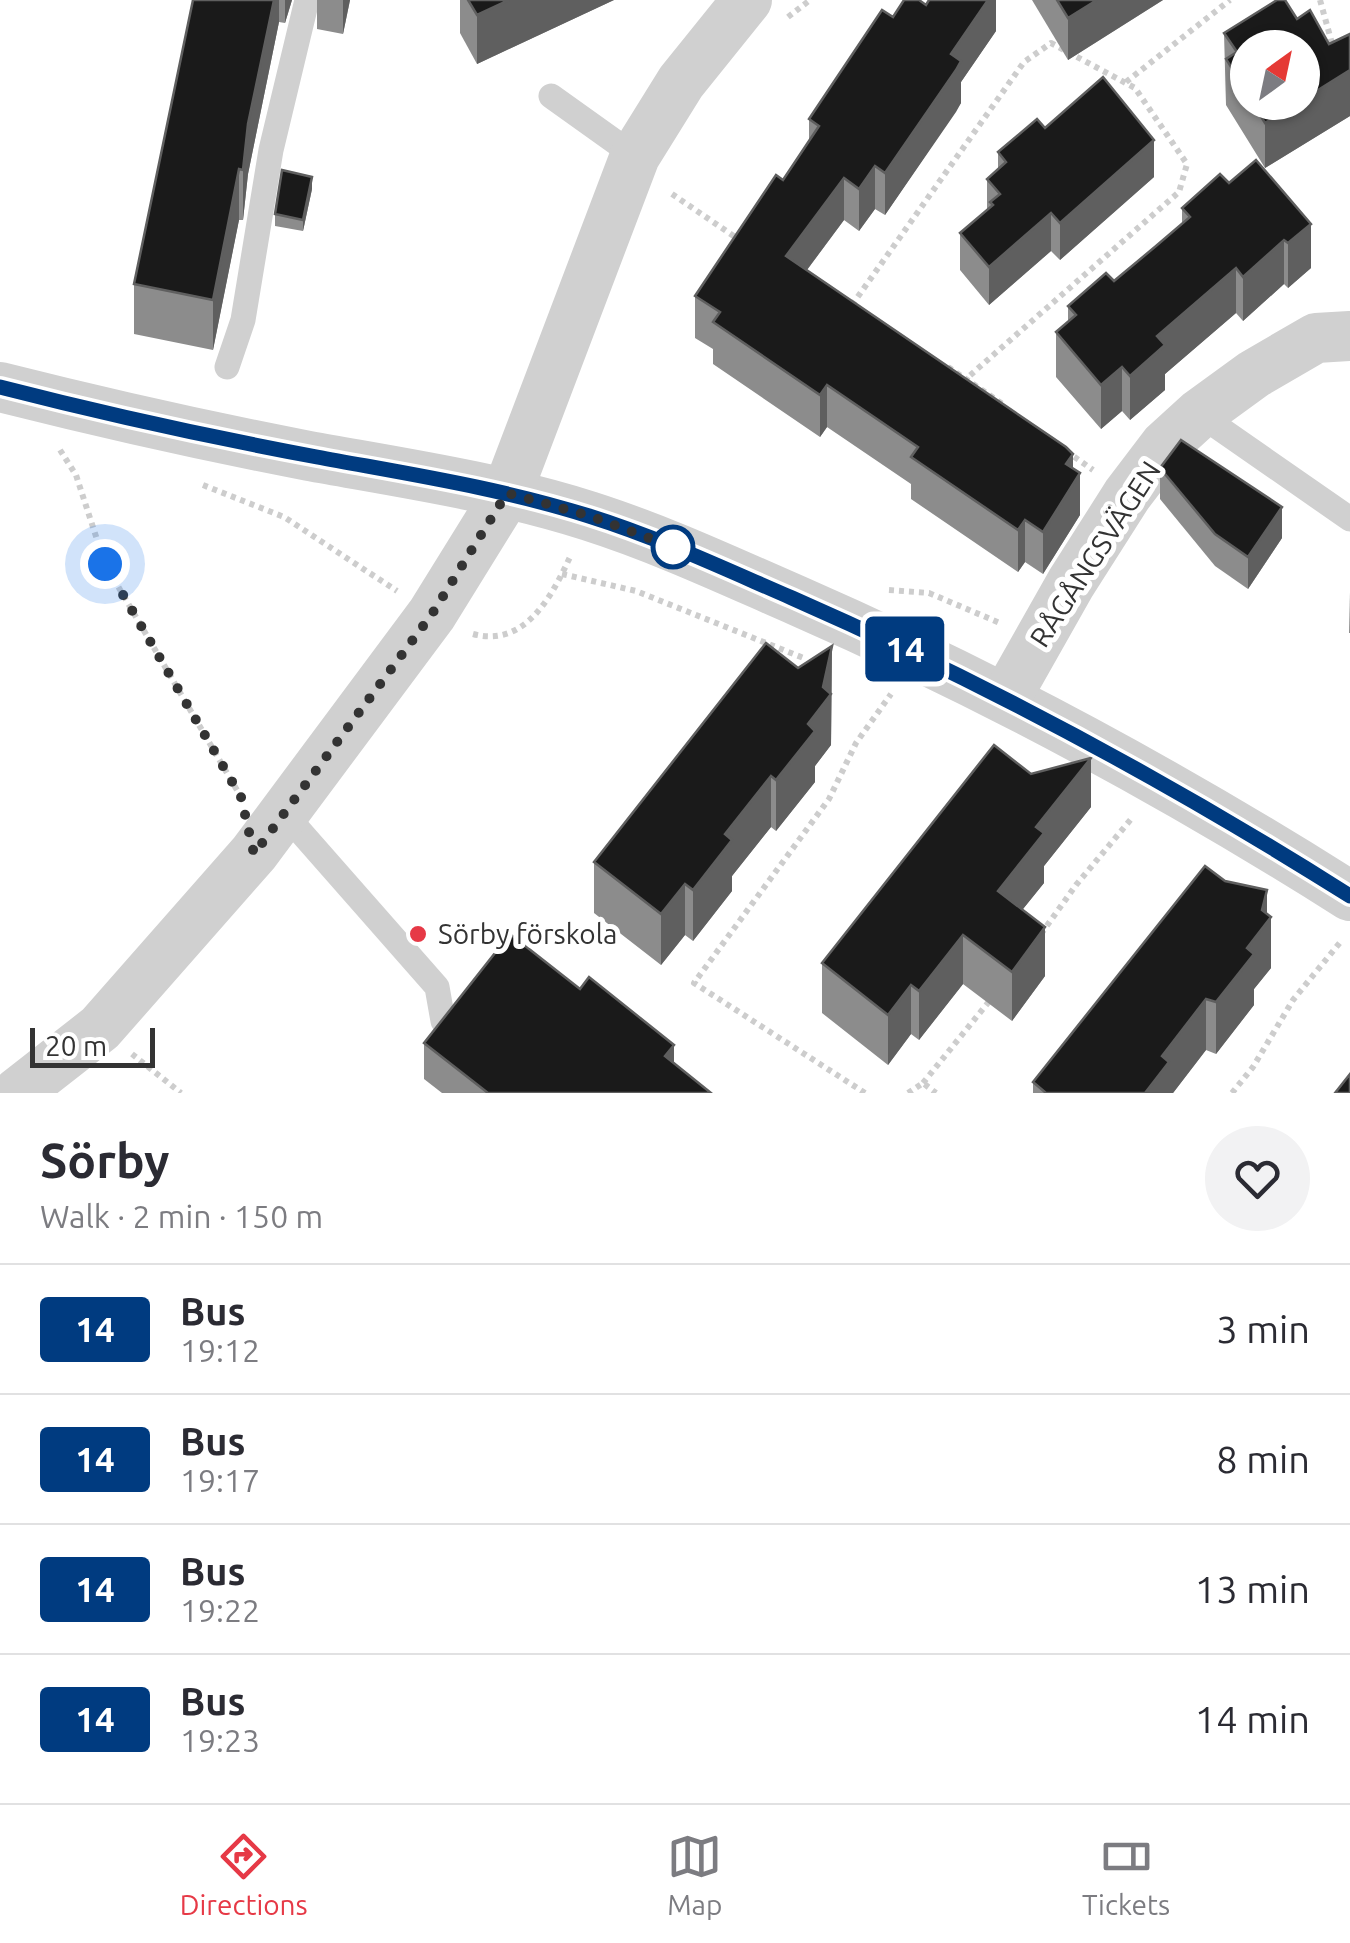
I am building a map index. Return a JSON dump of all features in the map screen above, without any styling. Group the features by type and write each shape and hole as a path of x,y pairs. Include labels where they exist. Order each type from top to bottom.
{"street":[{"path":"17,1093 100,1028 254,854 432,614 507,493 635,156 680,82 763,13"},
{"name":"RÅGÅNGSVÄGEN","path":"1006,698 1126,495 1165,445 1198,414 1254,374 1316,338 1350,336"},
{"path":"7,389 173,430 507,493 590,516 708,562 879,637 1130,763 1339,922"}],"lane":[{"path":"227,367 244,320 270,150 307,0"},
{"path":"551,96 635,156"},
{"path":"1198,414 1350,518"},
{"path":"284,813 437,987 443,1022"}],"path":[{"path":"763,13 810,0"},
{"path":"1126,82 1230,0"},
{"path":"1320,0 1336,56"},
{"path":"848,310 1024,62 1051,43 1126,82 1135,88 1187,164 1179,192 967,378"},
{"path":"679,179 672,194 751,247"},
{"path":"933,359 1015,413"},
{"path":"7,389 43,422 76,475 105,564 241,797 254,854"},
{"path":"1063,448 1126,495"},
{"path":"202,484 284,517 458,630 484,637 506,633 530,621 548,602 590,516"},
{"path":"562,574 636,591 811,661"},
{"path":"876,589 929,593 1038,640"},
{"path":"882,689 908,700"},
{"path":"865,1093 694,983 829,799 856,743 892,693"},
{"path":"1036,941 1136,813"},
{"path":"1339,922 1350,945"},
{"path":"1232,1093 1253,1067 1339,922"},
{"path":"908,1093 923,1083 992,998"},
{"path":"100,1028 182,1093"},
{"path":"923,1083 936,1093"}],"building":[{"path":"193,0 274,0 248,124 243,170 239,169 213,300 134,284"},
{"path":"468,0 509,0 477,15"},
{"path":"904,0 919,0 926,5 929,0 988,0 951,54 961,61 956,70 885,173 875,166 859,189 844,178 786,256 1073,454 1066,464 1080,473 1043,532 1025,520 1018,530 911,457 918,447 827,385 820,395 713,322 720,312 695,296 776,175 783,180 819,126 809,119 882,10 893,17"},
{"path":"1057,0 1097,0 1068,18"},
{"path":"1277,0 1285,0 1297,19 1310,10 1329,44 1350,34 1350,70 1320,89 1320,30 1230,30 1230,42 1224,33"},
{"path":"1103,77 1154,140 1060,223 1051,213 989,267 960,233 1000,194 987,179 1006,162 998,152 1037,119 1045,128"},
{"path":"1256,160 1311,224 1288,243 1284,240 1243,277 1236,268 1157,336 1165,345 1130,376 1122,367 1101,385 1056,332 1076,315 1068,306 1106,273 1114,281 1190,217 1182,208 1220,174 1229,183"},
{"path":"282,170 312,177 303,220 275,214"},
{"path":"1181,440 1282,507 1248,557 1215,534 1160,468"},
{"path":"766,643 798,668 832,646 823,687 831,694 808,724 815,731 776,780 771,776 725,834 732,840 693,890 685,884 661,914 594,862"},
{"path":"994,745 1031,774 1091,758 1036,827 1044,833 998,891 1045,927 1012,972 963,935 919,991 911,985 888,1015 822,963"},
{"path":"1205,866 1225,881 1267,890 1262,910 1271,917 1247,948 1254,954 1216,1002 1206,999 1162,1056 1169,1062 1145,1093 1046,1093 1033,1082"},
{"path":"510,934 580,989 589,977 674,1045 665,1056 711,1093 488,1093 424,1043"},
{"path":"1350,1074 1350,1093 1335,1093"}],"bus line":[{"name":"14","path":"0,387 173,430 507,493 590,516 673,546 1006,698 1130,763 1350,896"}],"place":[{"name":"Sörby förskola","path":"418,934"}],"route":[{"path":"105,564 241,797 254,854 432,614 507,493 590,516 673,547"}]}
